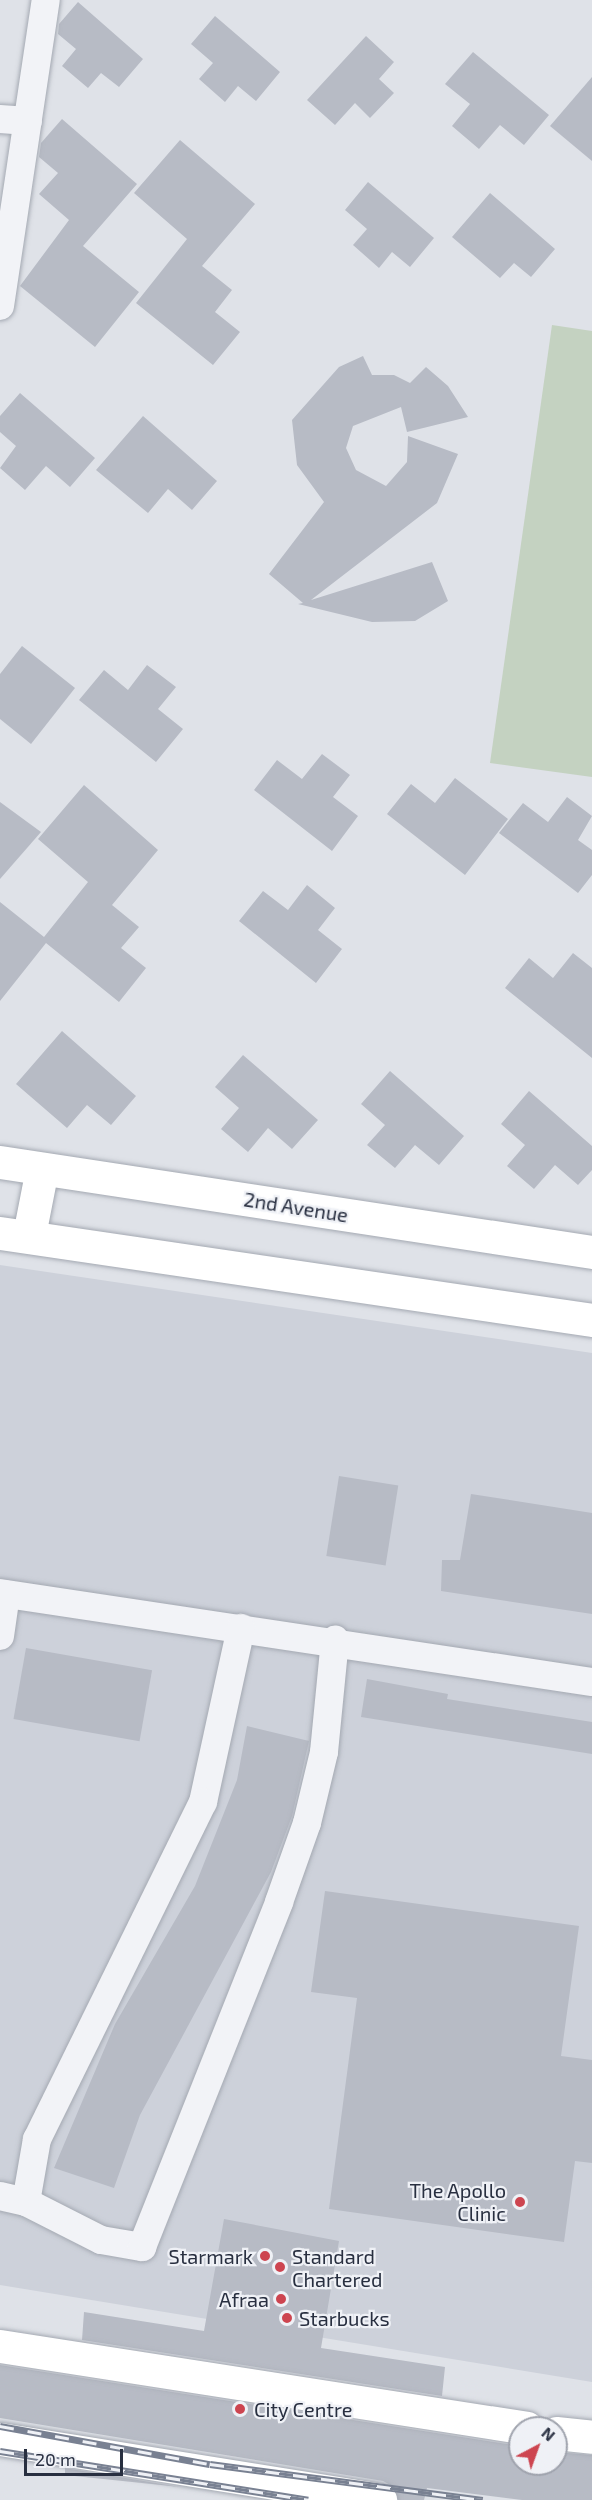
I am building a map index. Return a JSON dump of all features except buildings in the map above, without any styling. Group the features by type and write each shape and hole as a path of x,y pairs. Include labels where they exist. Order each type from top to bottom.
{"street":[{"path":"0,306 14,120 46,0"},
{"name":"2nd Avenue","path":"0,1162 592,1252"},
{"path":"42,1169 14,1234 592,1320"},
{"path":"0,1636 3,1593 335,1640 592,1682"},
{"path":"242,1628 203,1802 37,2139 13,2199 101,2240 142,2247 307,1823 324,1752 335,1640"},
{"path":"0,2346 508,2425"},
{"path":"568,2434 592,2437"},
{"path":"0,2439 380,2500"}],"shaded area":[{"path":"0,1265 592,1353 592,2382 0,2285"}],"green space":[{"path":"552,325 592,331 592,777 490,763"}],"railway":[{"path":"0,2426 210,2464 483,2500"},
{"path":"0,2451 308,2500"}],"place":[{"name":"The Apollo Clinic","path":"520,2202"},
{"name":"Starmark","path":"265,2256"},
{"name":"Standard Chartered","path":"280,2267"},
{"name":"Afraa","path":"281,2299"},
{"name":"Starbucks","path":"287,2318"},
{"name":"City Centre","path":"240,2409"}]}
